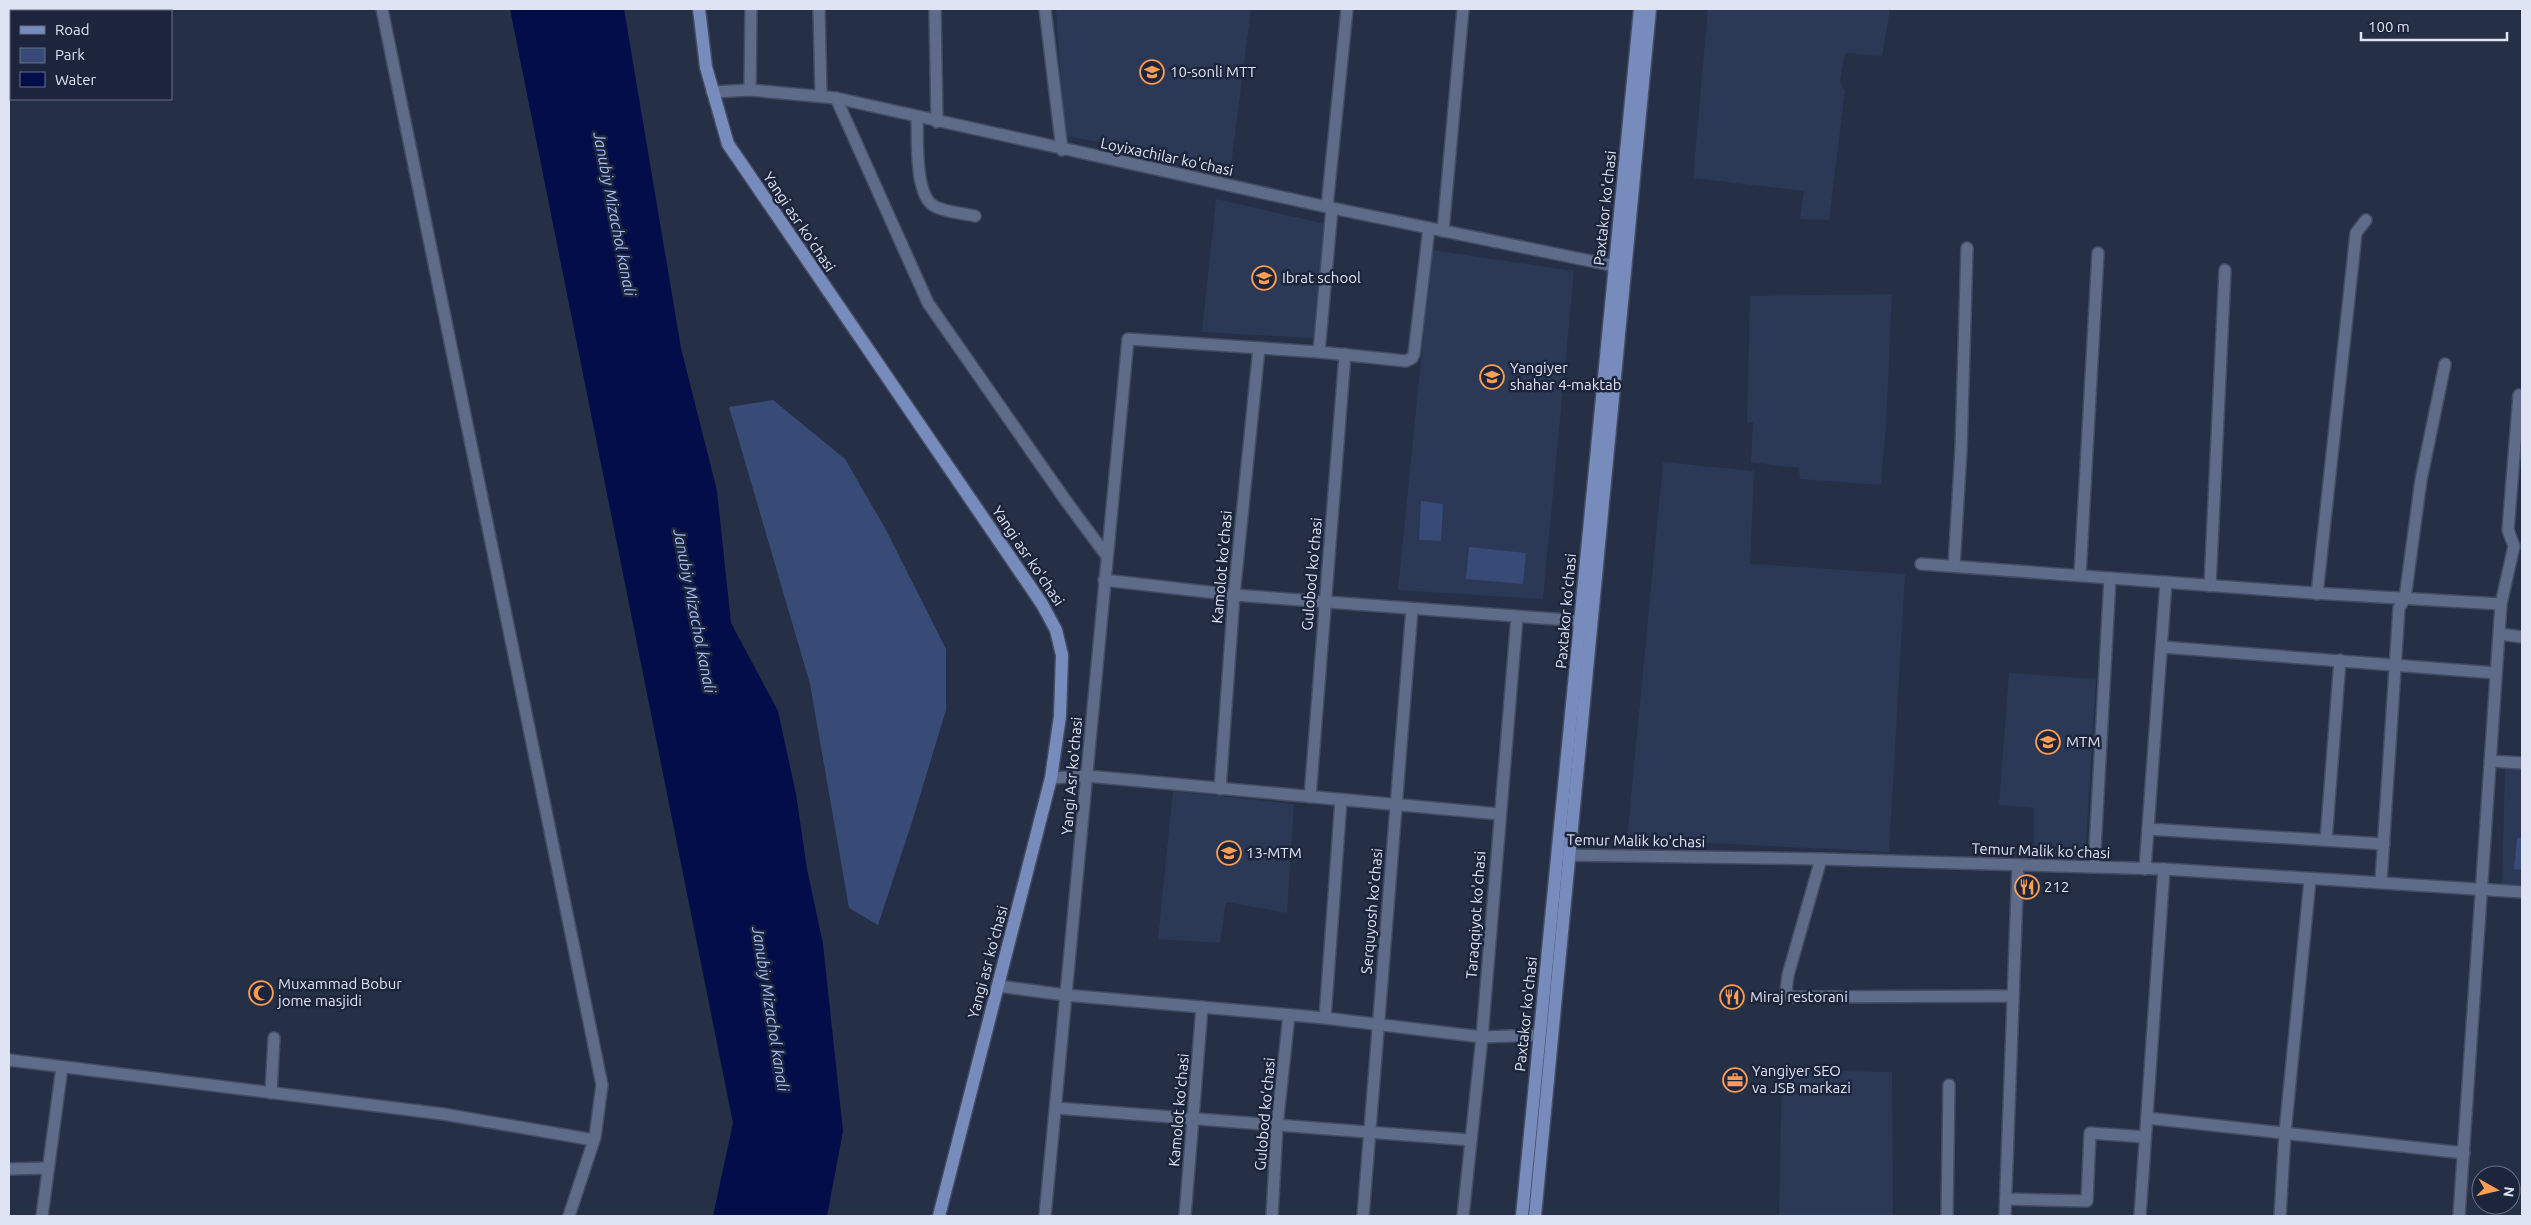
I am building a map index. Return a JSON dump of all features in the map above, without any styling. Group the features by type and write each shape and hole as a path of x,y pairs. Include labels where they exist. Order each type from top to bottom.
{"main road":[{"name":"Yangi asr ko'chasi","path":"699,9 706,67 728,144 1042,604 1056,630 1062,655 1060,716 1051,778 939,1216"},
{"name":"Paxtakor ko'chasi","path":"1536,1216 1582,621 1640,9"},
{"name":"Paxtakor ko'chasi","path":"1522,1216 1540,1035 1565,854 1650,9"}],"street":[{"path":"382,9 602,1085 594,1140 569,1216"},
{"path":"750,90 751,9"},
{"path":"819,9 821,96"},
{"path":"935,9 937,122"},
{"path":"1045,9 1062,150"},
{"path":"1319,352 1347,9"},
{"path":"1443,231 1463,9"},
{"name":"Loyixachilar ko'chasi","path":"712,92 750,90 836,98 1062,150 1330,208 1615,266"},
{"path":"836,98 928,303 1106,556"},
{"path":"917,117 920,184 928,202 935,207 975,216"},
{"path":"2317,594 2356,233 2366,220"},
{"path":"1259,348 1345,354 1406,361 1412,358 1428,228"},
{"path":"1954,566 1961,450 1967,248"},
{"path":"2080,575 2098,253"},
{"path":"2210,586 2225,270"},
{"name":"Yangi Asr ko'chasi","path":"1045,1216 1128,339 1259,348"},
{"name":"Kamolot ko'chasi","path":"1220,789 1234,595 1259,348"},
{"name":"Gulobod ko'chasi","path":"1310,797 1345,354"},
{"path":"2381,882 2399,608 2406,598 2421,480 2445,364"},
{"path":"2459,1216 2501,604 2514,546 2508,530 2519,394"},
{"path":"1921,564 2317,594 2501,604"},
{"path":"2094,867 2110,578"},
{"path":"1104,580 1234,595 1582,621"},
{"path":"2145,869 2166,582"},
{"name":"Serquyosh ko'chasi","path":"1363,1216 1412,609"},
{"name":"Taraqqiyot ko'chasi","path":"1463,1216 1482,1037 1499,814 1517,617"},
{"path":"2500,634 2522,638"},
{"path":"2162,647 2496,673"},
{"path":"2326,840 2340,660"},
{"path":"2490,761 2522,763"},
{"path":"1051,778 1087,776 1499,814"},
{"path":"1325,1018 1341,800"},
{"path":"2148,829 2384,844"},
{"name":"Temur Malik ko'chasi","path":"1565,854 2164,869 2310,880 2381,882 2522,892"},
{"path":"1821,859 1788,975 1786,991 1791,997 2013,996"},
{"path":"2005,1216 2018,865"},
{"path":"2140,1216 2164,869"},
{"path":"2280,1216 2285,1133 2310,880"},
{"path":"998,986 1065,995 1325,1018 1482,1037 1540,1035"},
{"name":"Kamolot ko'chasi","path":"1185,1216 1202,1007"},
{"name":"Gulobod ko'chasi","path":"1272,1216 1277,1126 1289,1015"},
{"path":"271,1093 274,1038"},
{"path":"9,1060 443,1114 594,1140"},
{"path":"42,1216 62,1067"},
{"path":"1947,1216 1949,1085"},
{"path":"1056,1108 1471,1140"},
{"path":"2147,1118 2464,1153"},
{"path":"2006,1199 2087,1202 2090,1134 2145,1137"},
{"path":"9,1169 48,1168"}],"shaded area":[{"name":"10-sonli MTT","path":"1056,9 1251,9 1231,165 1065,136"},
{"path":"1708,9 1890,9 1882,56 1845,53 1840,82 1845,91 1829,220 1800,219 1804,191 1693,178"},
{"name":"Ibrat school","path":"1216,199 1326,224 1314,338 1202,332"},
{"name":"Yangiyer shahar 4-maktab","path":"1432,250 1574,271 1543,599 1398,590"},
{"path":"1892,294 1886,425 1881,485 1800,479 1799,468 1751,462 1753,422 1747,423 1750,296"},
{"path":"1663,462 1754,471 1750,564 1905,574 1889,852 1627,839"},
{"name":"MTM","path":"2009,673 2096,679 2085,859 2034,855 2034,808 1999,805"},
{"path":"2505,769 2522,770 2522,886 2502,885"},
{"name":"13-MTM","path":"1173,791 1294,804 1287,913 1226,902 1220,943 1158,939"},
{"path":"1782,1070 1892,1072 1893,1215 1779,1216"}],"green space":[{"path":"773,400 845,459 885,528 946,649 946,710 878,925 849,908 810,684 729,407"},
{"path":"1421,501 1443,504 1441,541 1419,540"},
{"path":"1469,547 1526,553 1523,584 1466,579"},
{"path":"2517,838 2522,838 2522,870 2514,869"}],"water":[{"name":"Janubiy Mizachol kanali","path":"510,9 624,9 681,348 717,491 731,623 778,711 796,794 807,869 823,944 843,1131 827,1216 713,1216 733,1123"}],"place":[{"name":"10-sonli MTT","path":"1152,72"},
{"name":"Ibrat school","path":"1264,278"},
{"name":"Yangiyer shahar 4-maktab","path":"1492,377"},
{"name":"MTM","path":"2048,742"},
{"name":"13-MTM","path":"1229,853"},
{"name":"212","path":"2027,887"},
{"name":"Muxammad Bobur jome masjidi","path":"261,993"},
{"name":"Miraj restorani","path":"1732,997"},
{"name":"Yangiyer SEO va JSB markazi","path":"1735,1080"}]}
